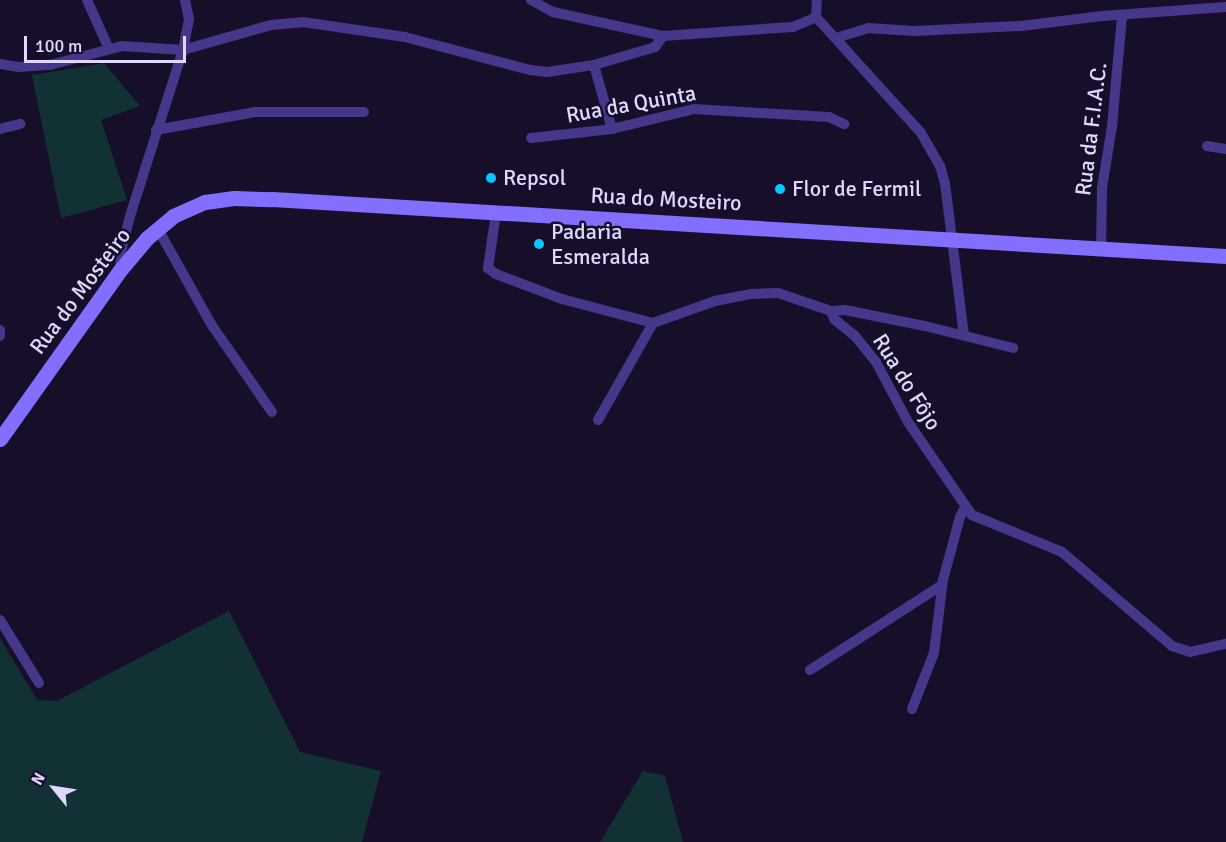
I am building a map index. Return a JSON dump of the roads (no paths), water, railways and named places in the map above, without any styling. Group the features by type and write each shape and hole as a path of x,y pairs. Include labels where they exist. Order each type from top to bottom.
{"main road":[{"name":"Rua do Mosteiro","path":"0,439 121,268 173,216 206,202 234,198 1226,256"}],"street":[{"path":"87,0 109,49"},
{"path":"121,268 122,243 183,50 189,19 185,0"},
{"path":"531,0 553,12 663,36 793,27 816,17"},
{"path":"817,0 816,17 921,133 940,166 945,183 964,335"},
{"path":"836,38 868,28 914,31 1021,26 1066,19 1226,7"},
{"name":"Rua da F.I.A.C.","path":"1101,248 1102,188 1112,126 1122,16"},
{"path":"0,64 18,67 50,65 122,46 183,50 271,25 303,22 405,37 530,70 547,72 594,64 655,47 663,36"},
{"path":"594,64 612,129"},
{"name":"Rua da Quinta","path":"531,138 612,129 694,109 829,117 844,124"},
{"path":"156,130 255,112 364,112"},
{"path":"0,129 20,124"},
{"path":"1207,146 1226,149"},
{"path":"496,213 488,268 496,274 562,299 653,323 598,420"},
{"path":"158,229 191,291 227,349 272,412"},
{"name":"Rua do Fôjo","path":"653,323 715,301 751,294 778,293 831,311 834,320 855,336 876,362 908,422 972,515 1062,552 1172,646 1190,652 1226,644"},
{"path":"831,311 845,310 964,335 1013,348"},
{"path":"912,709 934,653 942,585 960,517 965,507"},
{"path":"810,670 942,585"},
{"path":"0,620 39,683"}],"place":[{"name":"Repsol","path":"491,178"},
{"name":"Flor de Fermil","path":"780,189"},
{"name":"Padaria Esmeralda","path":"539,244"}]}
